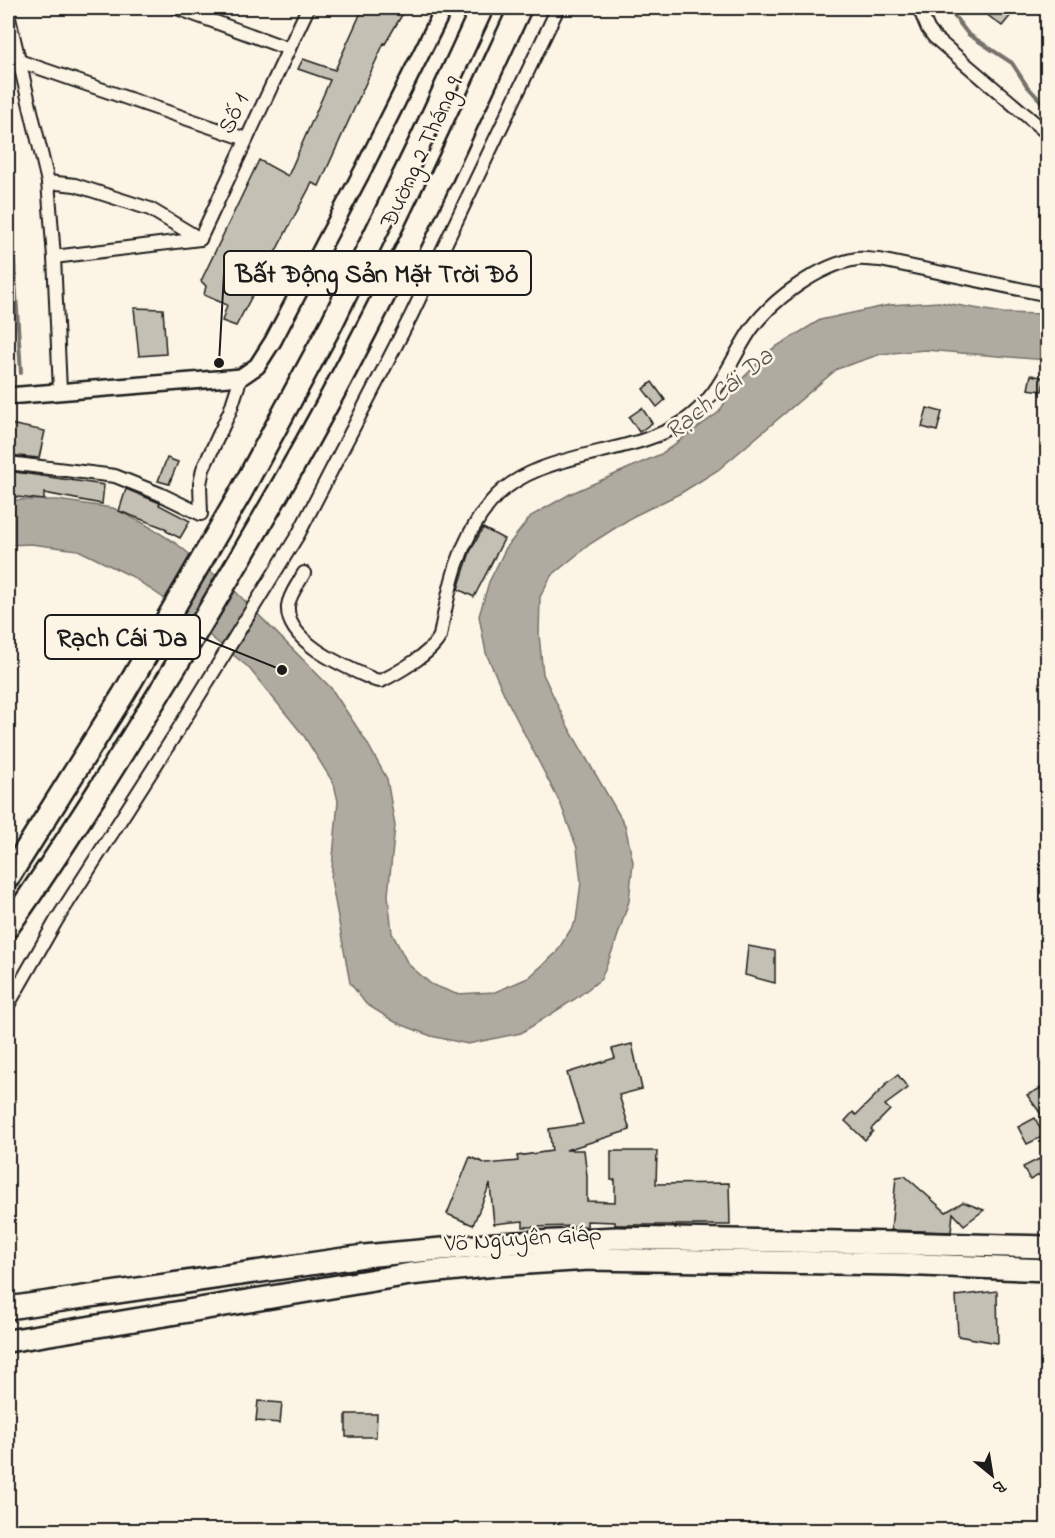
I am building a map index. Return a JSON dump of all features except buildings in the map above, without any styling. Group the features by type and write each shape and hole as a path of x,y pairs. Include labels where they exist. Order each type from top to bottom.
{"highway":[{"name":"Đường 2 Tháng 9","path":"9,875 123,695 240,494 331,326 483,8"},
{"name":"Đường 2 Tháng 9","path":"8,929 149,711 270,510 361,342 520,8"},
{"name":"Võ Nguyên Giáp","path":"8,1308 364,1256 497,1244 617,1238 897,1242 1047,1247"},
{"path":"897,1242 897,1264"},
{"name":"Võ Nguyên Giáp","path":"8,1341 387,1278 496,1265 589,1259 897,1264 1047,1270"}],"street":[{"path":"177,8 289,49"},
{"name":"Số 1","path":"200,239 308,8"},
{"path":"8,396 242,377 257,366 273,341 363,170 444,8"},
{"path":"8,1005 56,921 176,734 298,533 411,316 558,8"},
{"path":"919,8 934,37 1047,134"},
{"path":"1043,8 1047,12"},
{"path":"8,14 48,182 60,391"},
{"path":"19,61 246,139"},
{"path":"48,182 75,185 150,209 200,239"},
{"path":"54,257 200,239"},
{"path":"304,573 289,600 289,615 293,626 306,643 338,663 381,681 428,652 437,643 449,586 460,551 491,501 502,491 533,472 635,442 683,422 718,388 756,323 791,290 806,280 840,263 860,258 880,260 1047,295"},
{"path":"8,463 115,476 201,514 200,484 203,469 230,411 242,377"}],"shaded area":[{"name":"Rạch Cái Da","path":"939,302 1003,313 1047,314 1047,360 925,350 881,354 837,369 718,470 681,493 634,516 590,544 551,576 540,597 539,635 543,674 567,725 625,825 633,862 629,901 601,979 575,999 521,1033 468,1044 431,1036 395,1022 366,1004 350,983 331,879 338,801 334,784 304,736 248,667 162,597 131,576 78,550 31,544 8,545 8,500 57,500 113,508 177,544 235,591 331,688 366,741 387,779 395,826 388,895 392,933 408,964 431,984 456,994 495,992 528,978 556,953 576,921 581,882 577,848 561,805 505,696 486,653 479,616 489,582 506,548 531,516 570,494 661,454 719,412 736,385 772,349 820,320 889,305"}],"waterway":[{"path":"948,8 968,34 1012,63 1027,86 1048,109"},
{"path":"8,225 14,263 21,373"}],"place":[{"name":"Bất Động Sản Mặt Trời Đỏ","path":"219,363"},
{"name":"Rạch Cái Da","path":"282,670"}]}
